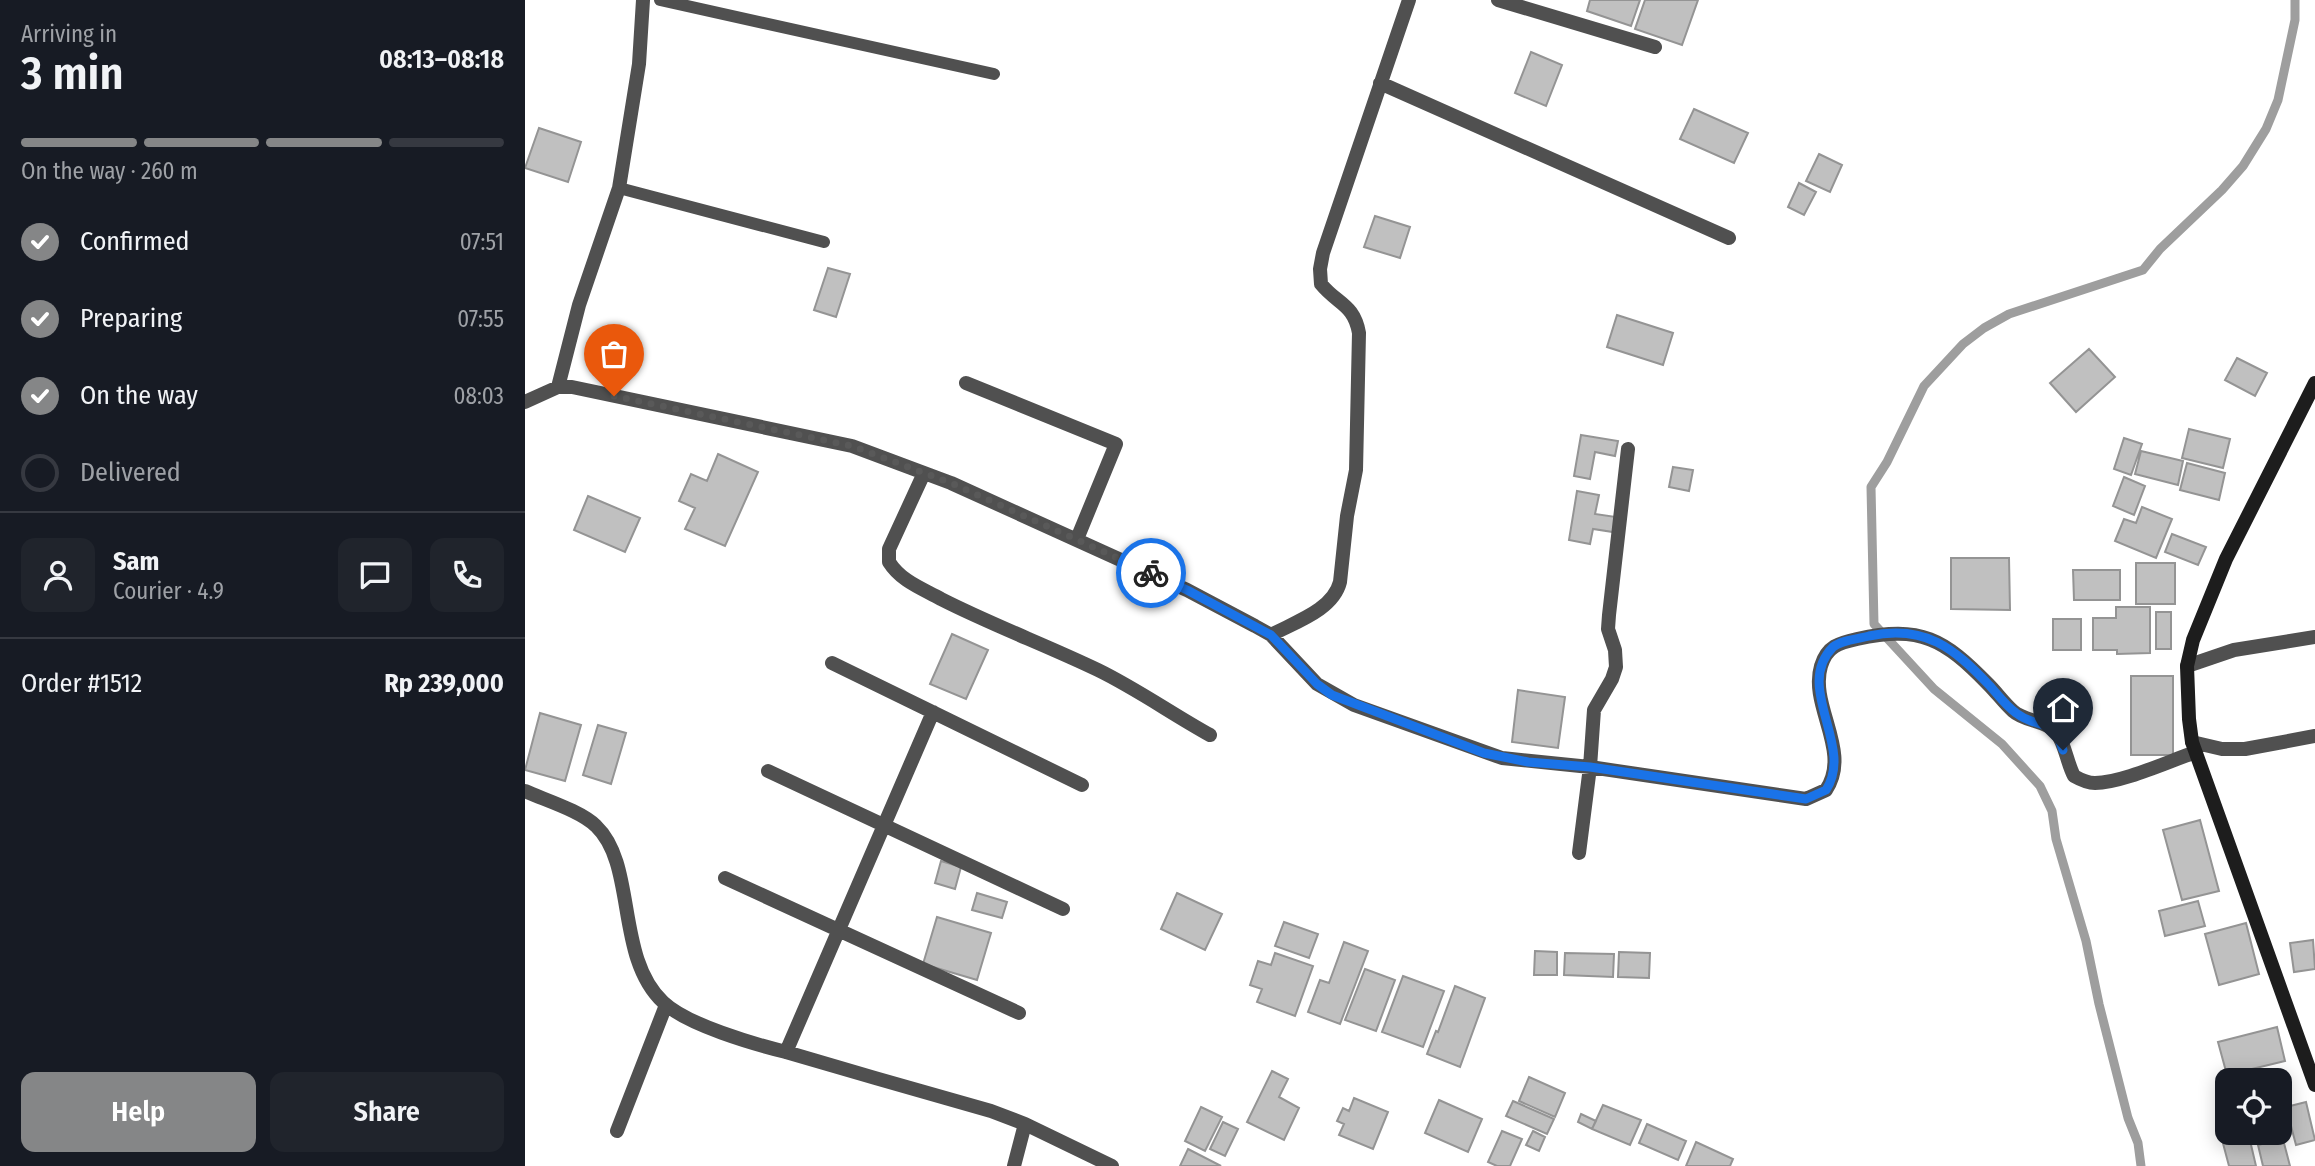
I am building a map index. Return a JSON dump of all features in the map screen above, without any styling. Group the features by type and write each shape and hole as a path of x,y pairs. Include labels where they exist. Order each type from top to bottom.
{"street":[{"path":"558,387 579,305 619,188 639,64 643,0"},
{"path":"1271,635 1323,607 1338,592 1347,516 1356,470 1359,333 1357,320 1351,311 1321,284 1320,269 1323,253 1409,0"},
{"path":"1498,0 1655,47"},
{"path":"1380,83 1729,238"},
{"path":"966,383 1116,444 1077,539"},
{"path":"2315,383 2226,559 2193,640 2187,666 2189,719 2194,747 2315,1085"},
{"path":"525,402 558,387 600,393 852,446 924,473 1187,590 1271,635 1317,684 1354,705 1493,755 1528,762 1590,767 1806,799 1821,793 1830,785 1834,750 1819,682 1821,666 1836,644 1875,635 1910,634 1942,643 1987,683 2014,712 2053,729 2058,734 2074,776 2083,781 2095,783 2120,778 2194,747 2245,749 2315,736"},
{"path":"1579,853 1594,710 1616,667 1615,650 1608,629 1628,449"},
{"path":"924,473 889,549 889,562 904,579 969,614 1097,670 1160,703 1210,735"},
{"path":"2187,666 2234,650 2315,637"},
{"path":"832,663 1082,785"},
{"path":"786,1052 933,712"},
{"path":"768,771 1063,909"},
{"path":"525,791 594,824 605,836 613,850 635,951 650,985 666,1005 714,1029 991,1111 1025,1124 1112,1166"},
{"path":"725,878 1019,1013"},
{"path":"617,1131 666,1005"},
{"path":"1014,1166 1025,1124"}],"lane":[{"path":"660,0 994,74"},
{"path":"619,188 824,242"}],"building":[{"path":"1590,0 1640,0 1631,26 1587,11"},
{"path":"1645,0 1698,0 1682,45 1635,29"},
{"path":"1531,52 1562,65 1546,106 1515,93"},
{"path":"1694,109 1748,133 1734,163 1680,139"},
{"path":"539,128 581,142 568,182 525,168"},
{"path":"1819,154 1842,165 1830,192 1806,181"},
{"path":"1799,183 1816,192 1804,215 1788,207"},
{"path":"1375,216 1410,227 1400,258 1364,247"},
{"path":"828,268 850,274 836,317 814,310"},
{"path":"1617,315 1673,333 1663,365 1607,347"},
{"path":"2089,349 2115,377 2076,412 2050,383"},
{"path":"2237,358 2267,373 2255,396 2225,380"},
{"path":"2189,429 2230,439 2223,468 2182,458"},
{"path":"1581,435 1618,441 1615,456 1595,452 1590,479 1574,476"},
{"path":"2124,438 2142,444 2131,475 2114,469"},
{"path":"2141,451 2183,461 2178,485 2135,474"},
{"path":"718,454 758,472 725,546 685,529 695,508 679,501 691,474 707,481"},
{"path":"2187,463 2225,473 2219,500 2180,490"},
{"path":"1673,467 1693,470 1689,491 1669,487"},
{"path":"2124,477 2145,486 2134,515 2113,506"},
{"path":"1577,491 1599,495 1595,514 1616,517 1613,532 1593,529 1590,544 1569,540"},
{"path":"588,496 640,518 625,552 574,530"},
{"path":"2142,507 2172,519 2156,558 2115,541 2124,519 2136,523"},
{"path":"2172,534 2206,547 2198,565 2165,552"},
{"path":"1951,558 2009,558 2010,610 1951,609"},
{"path":"2136,563 2175,563 2175,604 2136,604"},
{"path":"2073,570 2120,570 2120,600 2074,600"},
{"path":"2116,607 2150,607 2150,653 2117,654 2117,650 2093,650 2093,618 2116,618"},
{"path":"2156,612 2171,612 2171,649 2156,649"},
{"path":"2053,619 2081,619 2081,650 2053,650"},
{"path":"952,634 988,650 966,699 930,684"},
{"path":"2131,676 2173,676 2173,755 2131,755"},
{"path":"1518,690 1565,697 1558,748 1512,742"},
{"path":"540,713 581,725 565,781 525,770"},
{"path":"598,725 626,733 611,784 583,775"},
{"path":"2200,820 2219,891 2182,900 2163,830"},
{"path":"941,861 961,867 955,889 935,883"},
{"path":"977,893 1007,902 1002,918 972,910"},
{"path":"1177,893 1222,914 1205,950 1161,929"},
{"path":"2198,901 2205,926 2165,936 2159,911"},
{"path":"937,917 991,933 977,980 923,964"},
{"path":"1284,922 1318,934 1309,958 1275,946"},
{"path":"2246,923 2259,974 2219,985 2205,934"},
{"path":"2313,940 2315,969 2294,972 2290,943"},
{"path":"1344,942 1368,951 1340,1024 1308,1012 1320,980 1329,983"},
{"path":"1535,951 1557,952 1557,975 1534,975"},
{"path":"1619,952 1650,953 1649,978 1618,977"},
{"path":"1275,953 1313,966 1295,1016 1257,1002 1262,989 1250,985 1258,961 1271,965"},
{"path":"1565,953 1614,954 1613,977 1564,975"},
{"path":"1365,969 1395,980 1376,1031 1345,1020"},
{"path":"1403,976 1444,991 1423,1047 1382,1032"},
{"path":"1455,986 1485,998 1460,1067 1427,1054"},
{"path":"2277,1027 2285,1061 2256,1068 2225,1068 2218,1042"},
{"path":"1272,1071 1288,1079 1279,1097 1299,1108 1284,1140 1247,1122"},
{"path":"1529,1077 1565,1093 1555,1117 1519,1101"},
{"path":"1354,1098 1388,1112 1373,1149 1339,1135 1344,1124 1337,1121 1343,1108 1349,1111"},
{"path":"1439,1100 1482,1119 1468,1152 1425,1133"},
{"path":"1513,1101 1554,1119 1547,1134 1506,1116"},
{"path":"2306,1102 2315,1140 2296,1145 2292,1130 2292,1106"},
{"path":"1603,1105 1641,1120 1630,1145 1592,1129"},
{"path":"1201,1107 1222,1117 1205,1151 1185,1141"},
{"path":"1581,1114 1596,1121 1592,1129 1578,1122"},
{"path":"1223,1122 1238,1129 1225,1156 1210,1149"},
{"path":"1647,1124 1686,1141 1678,1160 1639,1143"},
{"path":"1502,1131 1522,1139 1510,1166 1497,1166 1488,1162"},
{"path":"1533,1131 1545,1137 1539,1151 1526,1145"},
{"path":"1696,1142 1733,1159 1730,1166 1686,1166"},
{"path":"2223,1145 2251,1145 2256,1166 2229,1166"},
{"path":"2258,1145 2284,1145 2290,1166 2263,1166"},
{"path":"1188,1149 1221,1166 1180,1166"}],"waterway":[{"path":"2141,1166 2138,1143 2128,1118 2086,941 2056,839 2052,811 2040,786 2002,744 1934,689 1874,624 1871,487 1887,462 1924,386 1963,344 2009,314 2143,270 2160,249 2222,190 2243,166 2266,129 2278,100 2295,20 2295,0"}],"way so far":[{"path":"614,396 852,446 951,483 1151,573"}],"route":[{"path":"1151,573 1271,635 1317,684 1332,695 1502,758 1590,767 1806,799 1826,790 1830,785 1833,768 1834,750 1819,682 1825,656 1836,644 1875,635 1910,634 1942,643 1958,655 2014,712 2053,729 2058,734 2063,750"}]}
